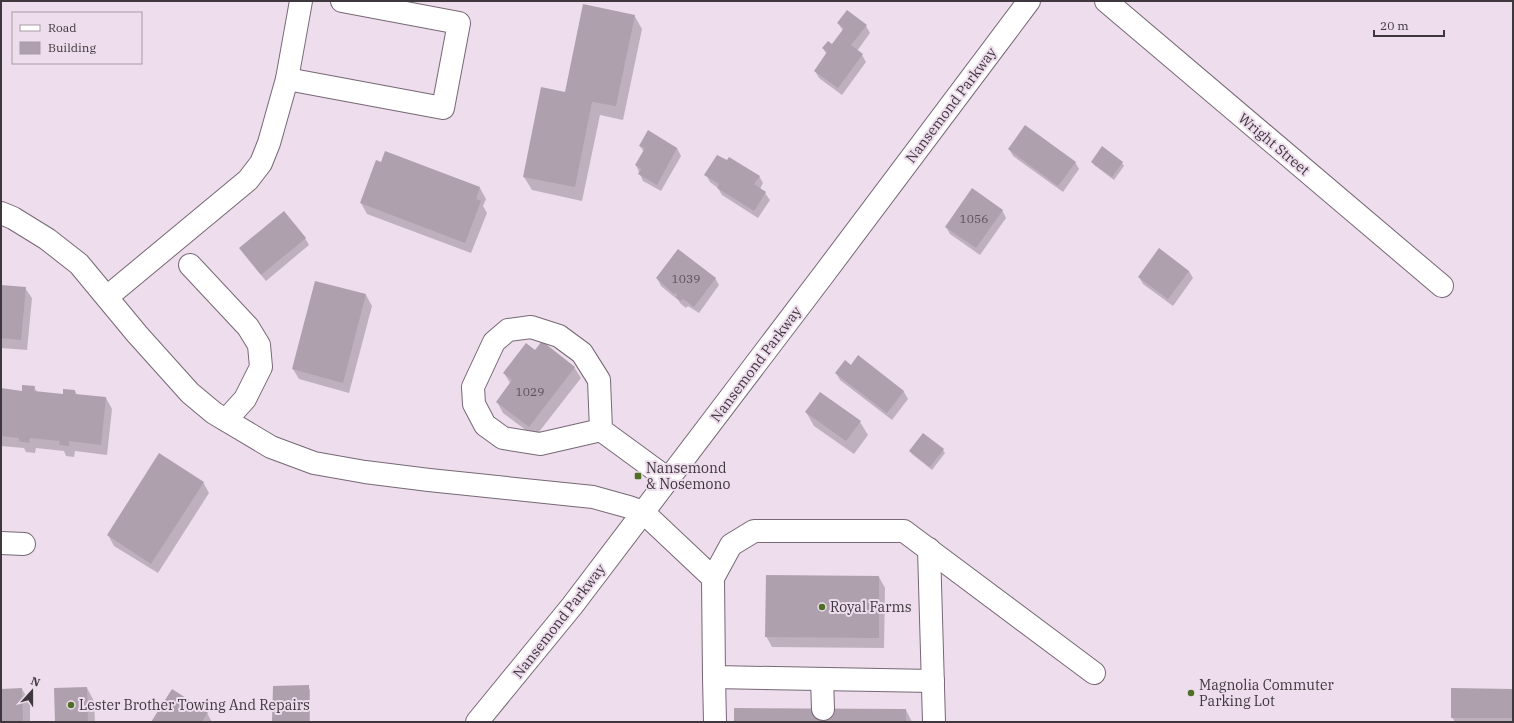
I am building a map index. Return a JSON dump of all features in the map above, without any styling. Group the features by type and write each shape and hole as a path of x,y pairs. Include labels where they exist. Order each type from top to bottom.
{"main road":[{"path":"107,297 248,180 261,163 269,142 286,79 301,1"},
{"path":"286,79 444,108 459,22 342,1"},
{"name":"Nansemond Parkway","path":"482,719 668,480 1029,1"},
{"name":"Wright Street","path":"1106,1 1442,286"},
{"path":"1,213 13,218 47,239 79,264 137,334 190,393 214,413 271,447 314,463 365,472 593,497 629,507 643,512 713,578"},
{"path":"190,265 248,327 259,345 261,367 245,399 226,420"},
{"path":"601,430 598,380 582,353 559,336 531,327 508,330 494,342 473,387 474,404 485,425 503,438 540,444 601,430 668,480"},
{"path":"715,722 713,578 731,545 754,531 904,531 1094,673"},
{"path":"1,543 24,544"},
{"path":"928,549 934,722"},
{"path":"714,677 933,681"},
{"path":"822,679 823,709"}],"building":[{"path":"583,4 635,15 616,106 592,102 575,187 523,177 541,87 565,92"},
{"path":"847,10 867,25 851,45 863,54 838,88 814,71 827,52 822,48 828,41 832,44 844,28 837,23"},
{"path":"1025,125 1076,162 1058,186 1008,149"},
{"path":"648,130 677,148 657,185 638,174 641,169 635,165 645,148 639,146"},
{"path":"1102,146 1123,162 1112,177 1091,162"},
{"path":"385,151 480,187 476,199 481,201 465,243 360,203 376,160 381,162"},
{"path":"717,155 727,160 729,157 760,176 754,184 766,192 754,211 717,188 719,184 704,175"},
{"path":"972,188 1003,210 976,248 945,227"},
{"path":"284,211 306,238 261,275 239,248"},
{"path":"1159,248 1189,271 1168,299 1138,277"},
{"path":"678,249 716,278 694,307 683,299 681,301 676,297 677,294 674,294 656,278"},
{"path":"315,281 366,294 343,383 292,369"},
{"path":"1,285 26,287 21,340 1,338"},
{"path":"542,341 575,367 529,427 496,402 512,380 503,373 526,343 535,350"},
{"path":"858,355 904,391 887,413 835,373 845,360 851,365"},
{"path":"22,385 35,386 34,391 63,394 63,389 75,390 75,394 106,397 101,445 69,441 69,446 59,445 60,441 30,438 29,443 19,441 19,438 1,436 1,388 22,391"},
{"path":"820,392 861,421 846,441 805,412"},
{"path":"923,433 944,449 930,467 909,451"},
{"path":"159,453 204,482 151,564 107,535"},
{"name":"Royal Farms","path":"766,575 879,576 879,638 765,637"},
{"path":"309,685 309,722 272,722 273,686"},
{"name":"Lester Brother Towing And Repairs","path":"87,687 88,722 55,722 54,688"},
{"path":"22,688 23,722 1,722 1,689"},
{"path":"1451,688 1513,689 1513,718 1451,718"},
{"path":"172,689 208,712 202,722 151,722"},
{"path":"734,708 906,709 906,722 734,722"}],"place":[{"name":"Nansemond & Nosemono","path":"638,476"},
{"name":"Royal Farms","path":"822,607"},
{"name":"Magnolia Commuter Parking Lot","path":"1191,693"},
{"name":"Lester Brother Towing And Repairs","path":"71,705"}]}
